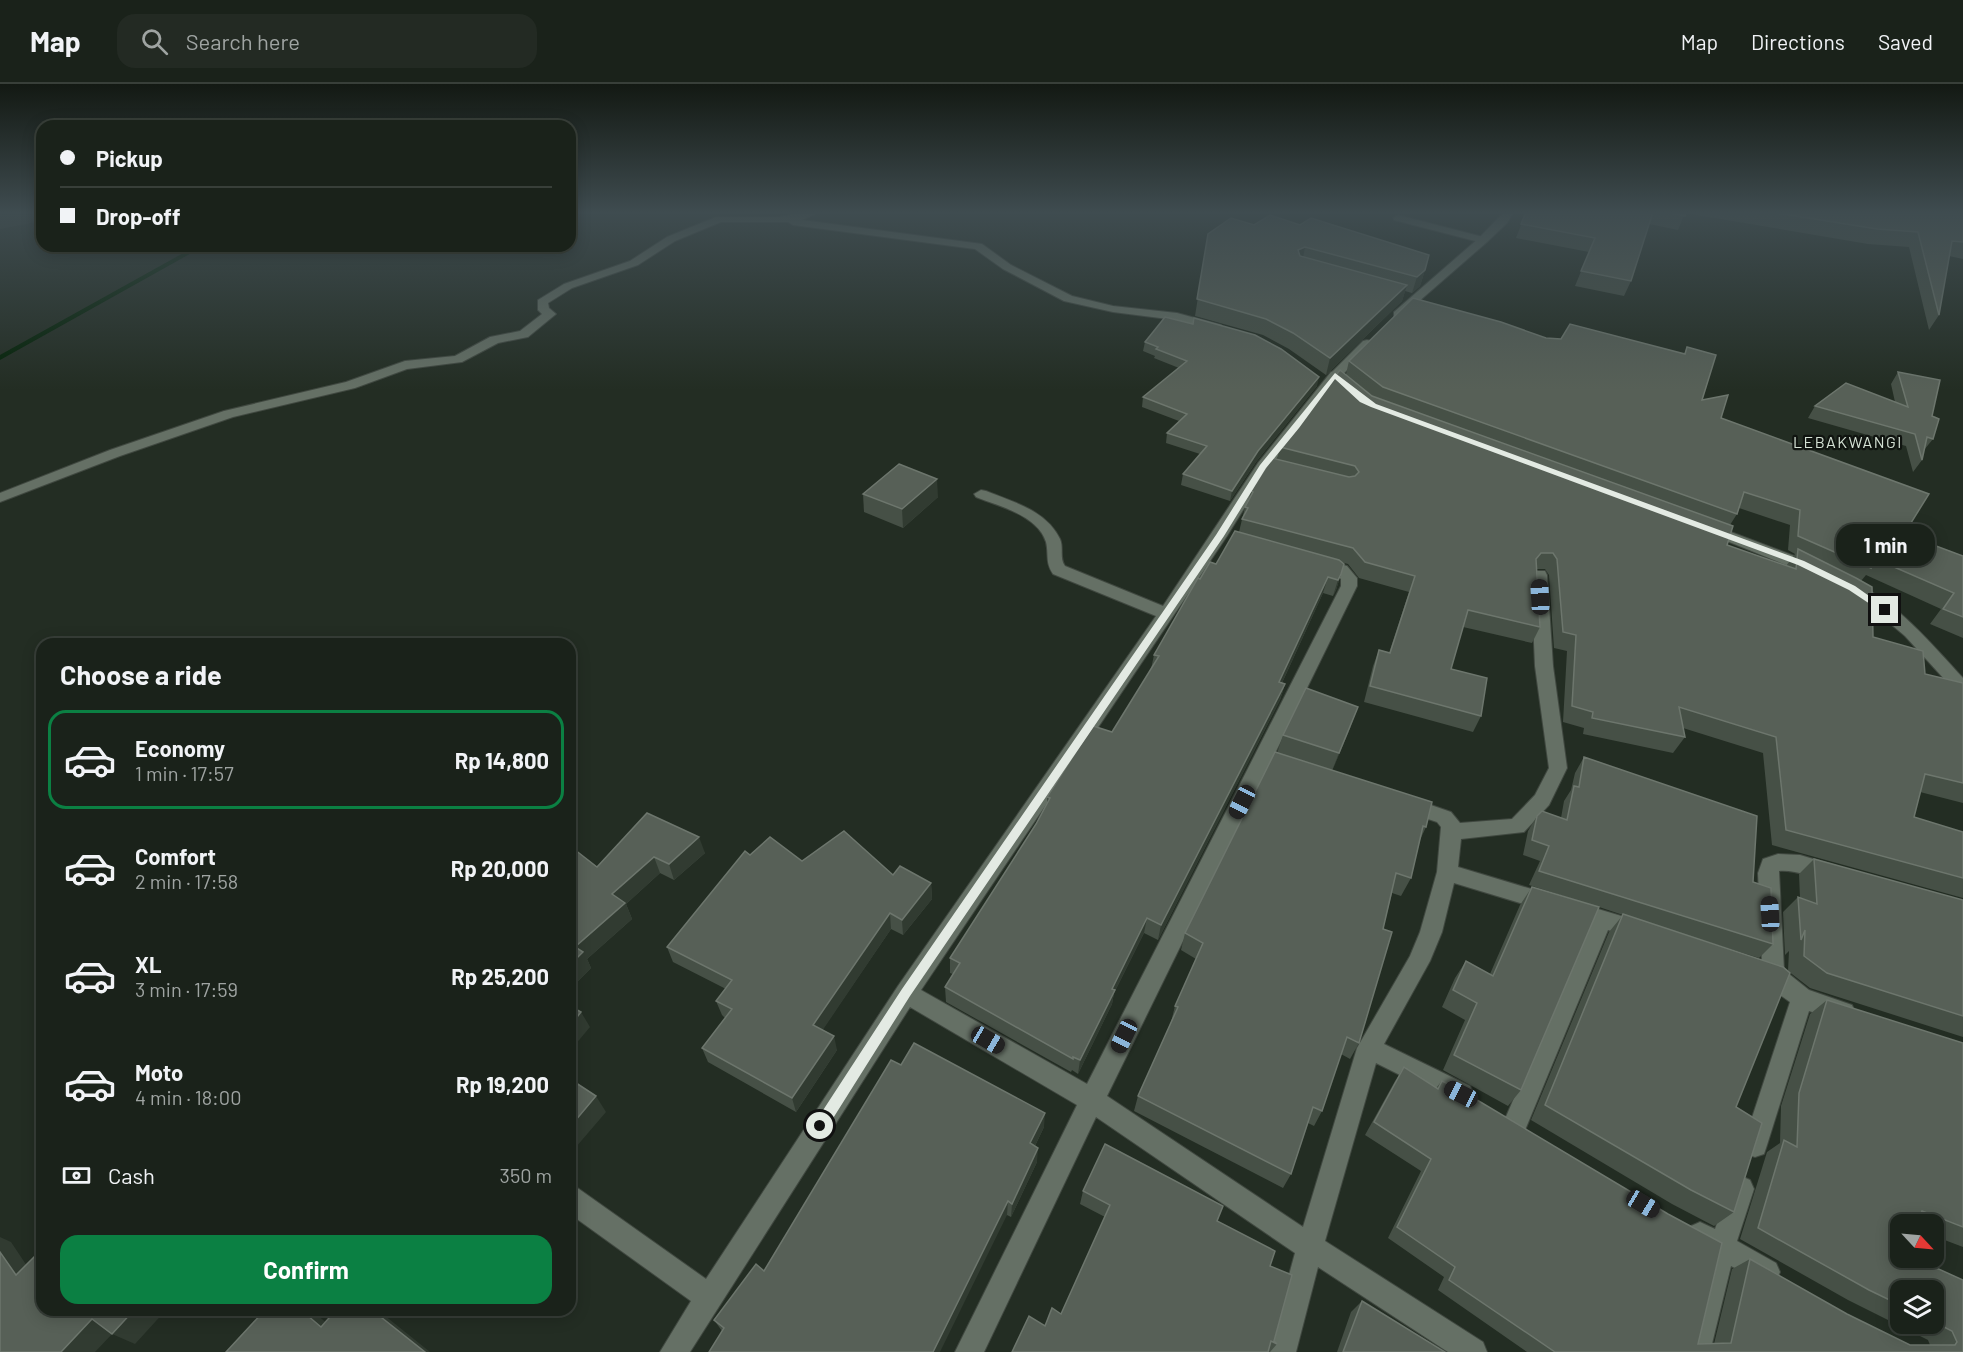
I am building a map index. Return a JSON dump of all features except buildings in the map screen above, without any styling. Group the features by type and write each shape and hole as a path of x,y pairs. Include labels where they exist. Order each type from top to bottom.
{"street":[{"path":"0,498 115,453 229,414 350,385 405,365 458,359 494,340 524,334 550,314 544,310 542,302 568,286 611,271"},
{"path":"1015,271 1068,299 1113,309 1177,317 1226,330"},
{"path":"1390,321 1448,271"},
{"path":"674,1352 906,993 1165,613 1225,537 1263,466 1296,427 1326,379 1375,337"},
{"path":"1326,379 1368,404"},
{"path":"1263,466 1283,471"},
{"path":"981,494 1035,517 1053,540 1053,560 1059,570 1165,613"},
{"path":"1694,523 1821,573"},
{"path":"969,1352 1348,585 1349,578 1341,570 1308,561"},
{"path":"1452,831 1517,826 1542,800 1558,768 1544,666 1539,575"},
{"path":"1842,583 1885,610 1911,632 1963,689"},
{"path":"1263,759 1286,766"},
{"path":"1282,1352 1310,1247 1369,1048 1419,961 1431,932 1447,872 1452,831 1444,817 1388,799"},
{"path":"1773,975 1768,873 1770,865 1780,861 1792,862 1849,878"},
{"path":"1447,872 1655,936"},
{"path":"1369,1048 1506,1121 1602,918"},
{"path":"1741,964 1773,975 1802,998 1869,1020"},
{"path":"906,993 1092,1100 1310,1247 1473,1352"},
{"path":"1696,1352 1722,1247 1802,998"},
{"path":"576,1202 710,1298"},
{"path":"1682,1226 1787,1284"}],"waterway":[{"path":"0,358 156,271"}],"district":[{"name":"LEBAKWANGI","path":"1848,441"}],"route":[{"path":"820,1126 906,993 1220,536 1263,466 1335,375 1373,406 1801,563 1852,588 1885,610"}]}
